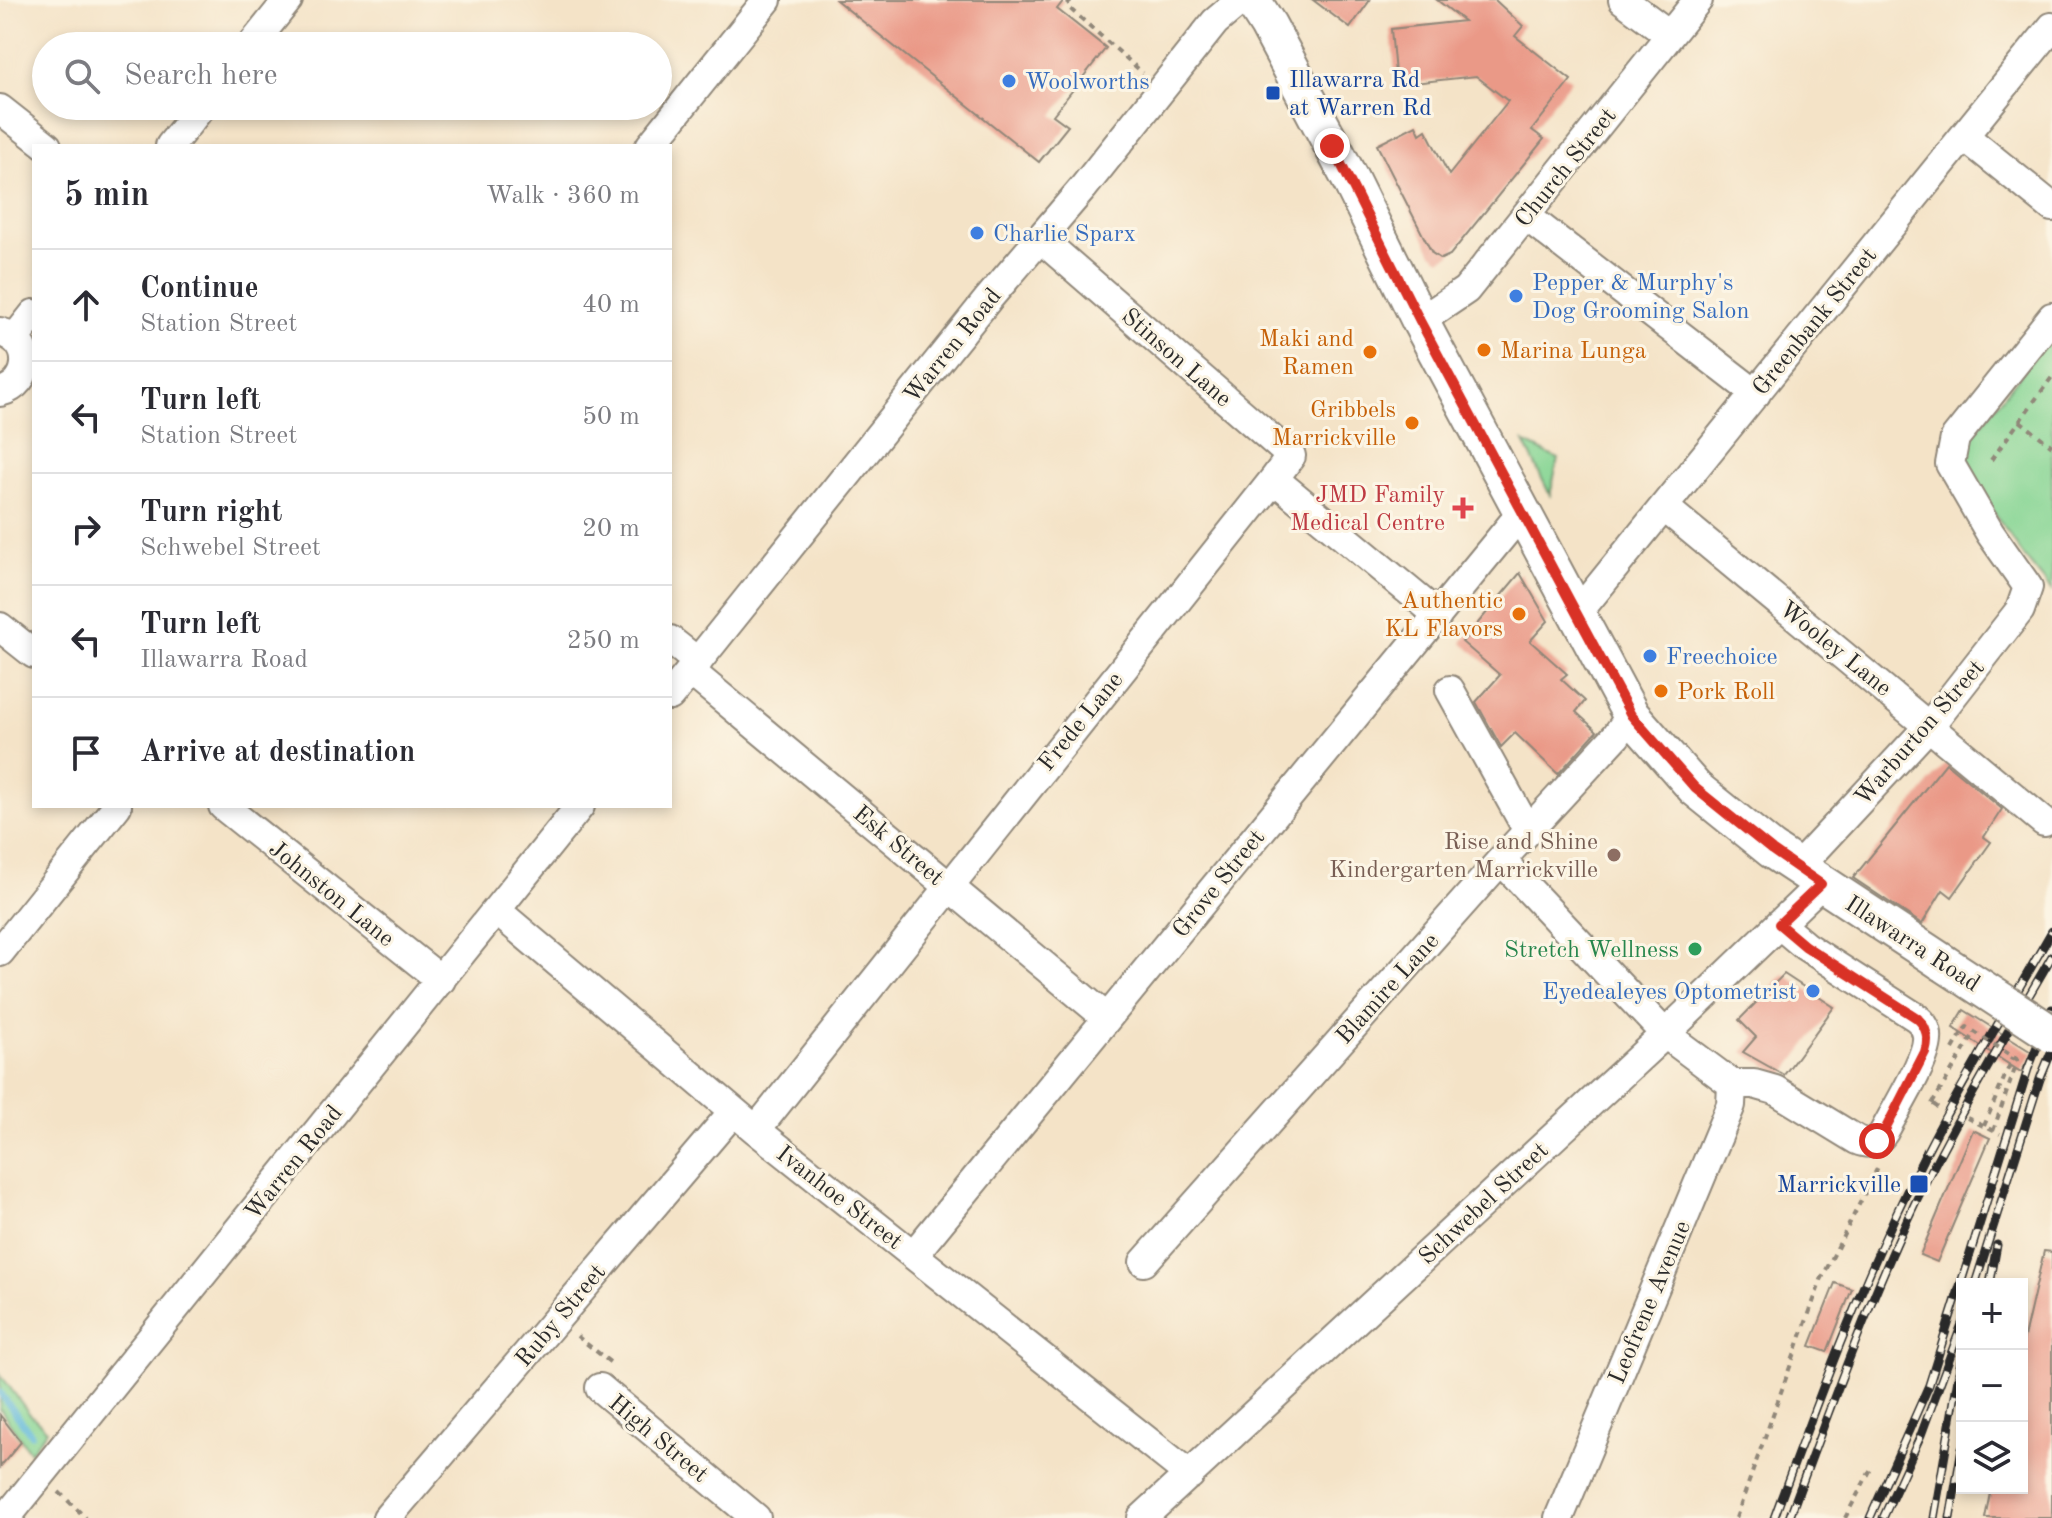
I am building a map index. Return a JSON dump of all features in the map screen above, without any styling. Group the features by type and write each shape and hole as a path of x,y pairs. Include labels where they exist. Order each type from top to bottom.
{"main road":[{"name":"Illawarra Road","path":"1252,0 1351,181 1420,321 1631,715 1695,788 1809,876 2052,1034"}],"street":[{"path":"262,32 288,0"},
{"path":"672,119 767,0"},
{"name":"Warren Road","path":"672,694 1215,22 1241,0"},
{"path":"1623,0 1670,35"},
{"name":"Church Street","path":"1420,321 1466,290 1698,0"},
{"name":"Greenbank Street","path":"1576,615 2052,27"},
{"path":"0,109 44,144"},
{"path":"172,144 191,120"},
{"path":"652,144 671,120"},
{"path":"1964,136 2052,207"},
{"path":"1526,216 1756,394"},
{"name":"Stinson Lane","path":"1041,239 1291,456 1274,479"},
{"path":"18,388 26,363 25,354 7,335 32,316"},
{"name":"Warburton Street","path":"1809,876 2020,610 2028,587 1990,533 1950,464 1955,438 2052,317"},
{"path":"1274,479 1438,615"},
{"name":"Frede Lane","path":"756,1130 1274,479"},
{"name":"Wooley Lane","path":"1664,507 2044,822"},
{"name":"Grove Street","path":"914,1254 1522,512"},
{"path":"0,627 32,652"},
{"name":"Esk Street","path":"672,642 694,667 1107,1018"},
{"path":"1450,690 1528,831"},
{"name":"Blamire Lane","path":"1144,1262 1501,860 1616,736 1631,715"},
{"path":"0,952 115,808"},
{"name":"Johnston Lane","path":"226,808 441,980"},
{"name":"Warren Road","path":"6,1518 497,911 566,811"},
{"path":"1501,860 1665,1034 1732,1084 1754,1084 1775,1090 1863,1142 1877,1141 1925,1052 1925,1028 1917,1018 1805,946 1779,924"},
{"name":"Schwebel Street","path":"1142,1518 1665,1034 1779,924 1809,876"},
{"name":"Ivanhoe Street","path":"497,911 733,1112 1190,1475"},
{"name":"Leofrene Avenue","path":"1559,1518 1731,1105 1732,1084"},
{"name":"Ruby Street","path":"387,1518 733,1112"},
{"name":"High Street","path":"600,1388 756,1518"}],"path":[{"path":"1071,0 1067,6 1161,90"},
{"path":"1991,460 2052,377"},
{"path":"2020,421 2052,446"},
{"path":"1964,1030 1967,1027 2018,1060 1993,1131"},
{"path":"1932,1104 1975,1032"},
{"path":"1984,1126 2013,1057"},
{"path":"1967,1118 2000,1134"},
{"path":"1736,1518 1821,1280 1888,1149 1884,1132"},
{"path":"581,1338 598,1353"},
{"path":"1845,1518 1872,1467"},
{"path":"41,1474 86,1518"}],"green space":[{"path":"2052,334 2052,591 2025,558 1956,457"},
{"path":"1524,442 1558,459 1550,495"},
{"path":"0,1374 29,1413 47,1430 30,1452 0,1409"}],"building":[{"name":"Woolworths","path":"836,0 1064,0 1057,9 1106,48 1053,115 1068,126 1039,162"},
{"path":"1313,0 1370,0 1350,28"},
{"path":"1437,0 1495,0 1523,26 1515,36 1571,80 1532,130 1544,139 1450,255 1441,259 1432,253 1377,145 1416,125 1420,134 1426,130 1449,175 1508,101 1476,76 1396,85 1391,29 1464,21"},
{"path":"1520,573 1548,621 1530,641 1567,674 1561,679 1585,701 1576,712 1597,731 1558,774 1515,733 1501,747 1476,702 1500,675 1462,642"},
{"path":"1946,763 2002,809 1984,837 1991,842 1952,897 1943,890 1922,924 1853,878"},
{"path":"1784,974 1834,1007 1784,1075 1743,1052 1756,1037 1739,1020"},
{"path":"1964,1010 2033,1053 2021,1072 1953,1028"},
{"path":"1973,1130 1990,1138 1937,1262 1920,1255"},
{"path":"2044,1251 2052,1252 2052,1518 1985,1518 1990,1494 2028,1494 2028,1320"},
{"path":"1835,1283 1852,1289 1827,1352 1810,1346"},
{"path":"0,1415 21,1442 0,1467"}],"waterway":[{"path":"0,1393 31,1434"}],"railway":[{"path":"1774,1518 1843,1336 1881,1246 1954,1101 2052,931"},
{"path":"1789,1518 1865,1319 1916,1201 2052,956"},
{"path":"1870,1518 1929,1385 2028,1069 2052,1009"},
{"path":"1977,1278 2052,1050"},
{"path":"1991,1278 1997,1245"},
{"path":"1883,1518 1921,1435 1956,1340"},
{"path":"1934,1518 1956,1390"},
{"path":"1950,1518 1956,1483"}],"place":[{"name":"Woolworths","path":"1009,81"},
{"name":"Illawarra Rd at Warren Rd","path":"1273,93"},
{"name":"Charlie Sparx","path":"977,233"},
{"name":"Pepper & Murphy's Dog Grooming Salon","path":"1516,296"},
{"name":"Marina Lunga","path":"1484,350"},
{"name":"Maki and Ramen","path":"1370,352"},
{"name":"Gribbels Marrickville","path":"1412,423"},
{"name":"JMD Family Medical Centre","path":"1463,508"},
{"name":"Authentic KL Flavors","path":"1519,614"},
{"name":"Freechoice","path":"1650,656"},
{"name":"Pork Roll","path":"1661,691"},
{"name":"Rise and Shine Kindergarten Marrickville","path":"1614,855"},
{"name":"Stretch Wellness","path":"1695,949"},
{"name":"Eyedealeyes Optometrist","path":"1813,991"},
{"name":"Marrickville","path":"1919,1184"}],"route":[{"path":"1332,146 1420,321 1631,715 1695,788 1772,850 1821,884 1779,924 1805,946 1922,1022 1928,1035 1925,1052 1877,1141"}]}
